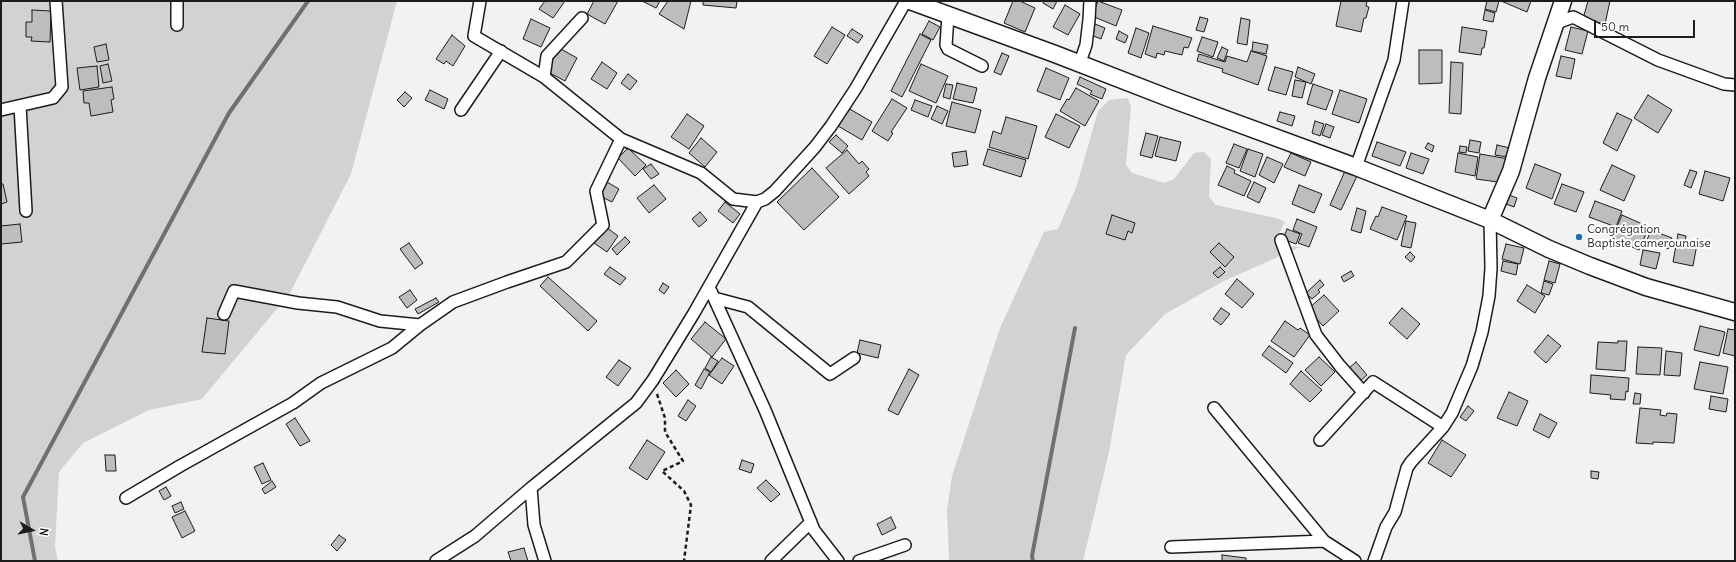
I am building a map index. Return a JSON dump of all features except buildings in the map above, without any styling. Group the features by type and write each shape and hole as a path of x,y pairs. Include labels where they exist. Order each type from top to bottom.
{"street":[{"path":"1,110 53,98 62,87 56,1"},
{"path":"177,1 177,25"},
{"path":"480,1 474,36 544,77 621,140 701,173 733,199 757,202 766,199 775,191 815,147 831,126 856,88 906,1"},
{"path":"910,1 1356,167 1490,220 1549,249 1646,287 1735,312"},
{"path":"1079,65 1086,46 1090,20 1090,1"},
{"path":"1356,167 1394,60 1403,1"},
{"path":"1374,561 1386,527 1395,512 1410,462 1443,427 1463,391 1482,332 1490,289 1490,220 1512,171 1554,24 1563,1"},
{"path":"948,16 946,45 948,49 982,66"},
{"path":"1554,24 1573,17 1658,60 1724,84 1735,85"},
{"path":"544,77 547,56 582,18"},
{"path":"461,110 501,51"},
{"path":"20,106 26,211"},
{"path":"126,498 293,403 321,383 392,348 420,325 453,302 566,262 603,224 596,191 621,140"},
{"path":"436,561 475,536 531,488 636,403 653,380 709,287 757,202"},
{"path":"1281,240 1316,335 1340,366 1364,393"},
{"path":"709,287 765,410 814,530 838,561"},
{"path":"224,314 234,291 298,303 336,307 380,321 420,325"},
{"path":"714,298 748,306 830,374 854,358"},
{"path":"1320,440 1373,382 1443,427"},
{"path":"1214,408 1324,541 1355,561"},
{"path":"531,488 534,525 545,561"},
{"path":"771,561 811,522"},
{"path":"1171,547 1324,541"},
{"path":"859,561 905,545"}],"path":[{"path":"653,380 665,418 665,432 683,461 662,471 684,492 691,505 684,561"}],"shaded area":[{"path":"1,1 397,1 351,174 290,293 202,399 149,410 83,443 59,472 55,547 58,561 1,561"},
{"path":"1128,98 1131,107 1126,165 1132,173 1164,183 1174,179 1194,153 1204,152 1211,159 1209,197 1216,205 1276,218 1285,222 1278,236 1284,246 1300,247 1224,281 1165,314 1126,355 1109,452 1083,561 949,561 947,510 952,476 1000,328 1044,232 1058,229 1077,185 1098,111 1109,100"}],"waterway":[{"path":"35,561 23,497 229,113 308,1"},
{"path":"1033,561 1032,556 1075,328"}],"place":[{"name":"Congrégation Baptiste camerounaise","path":"1579,237"}]}
